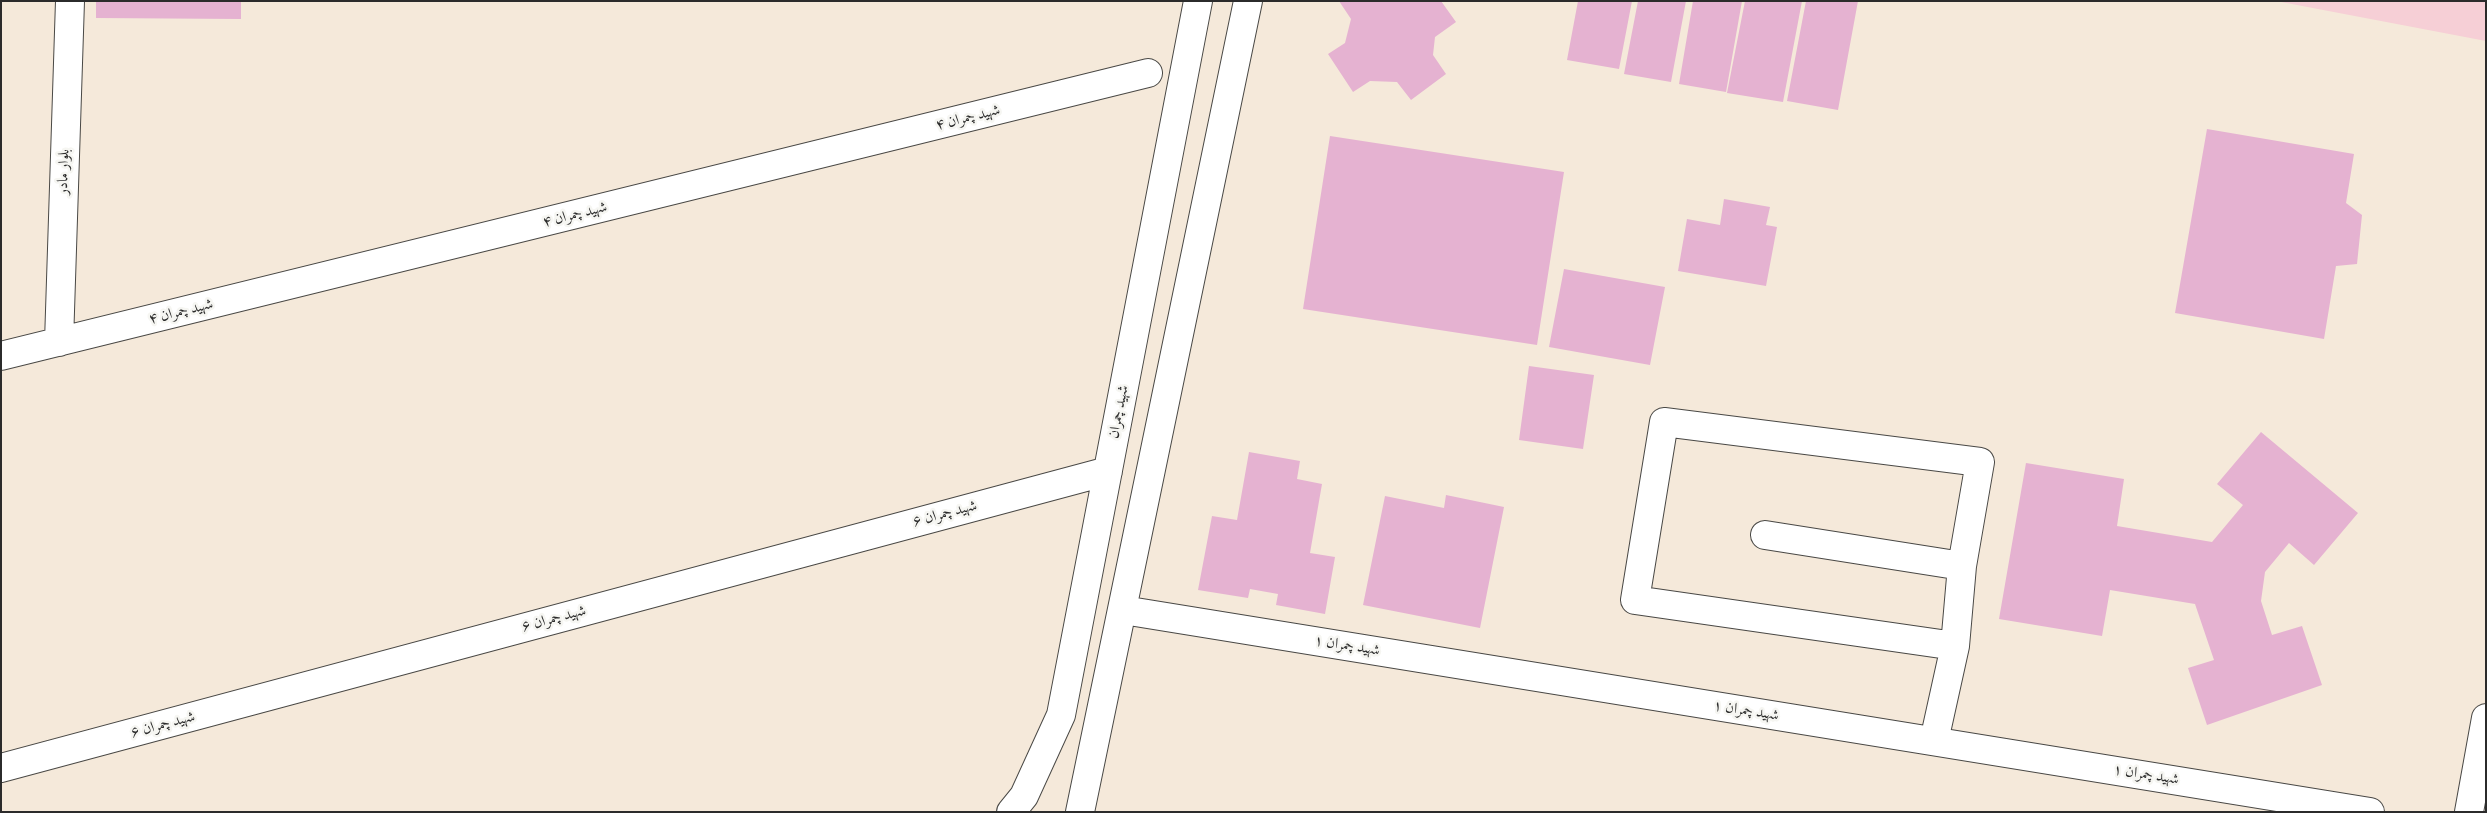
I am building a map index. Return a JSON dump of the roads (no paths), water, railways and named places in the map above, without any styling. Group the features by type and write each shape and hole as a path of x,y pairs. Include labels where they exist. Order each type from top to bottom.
{"street":[{"name":"بلوار مادر","path":"59,342 70,1"},
{"name":"شهید چمران","path":"1010,812 1024,796 1061,715 1198,1"},
{"path":"1080,812 1248,1"},
{"name":"شهید چمران ۴","path":"1,356 1148,73"},
{"path":"1934,741 1955,646 1962,566 1980,462 1664,422 1635,600 1955,646"},
{"name":"شهید چمران ۶","path":"1,768 1108,471"},
{"path":"1765,535 1962,566"},
{"name":"شهید چمران ۱","path":"1123,610 2370,812"},
{"path":"2469,812 2486,718"}]}
